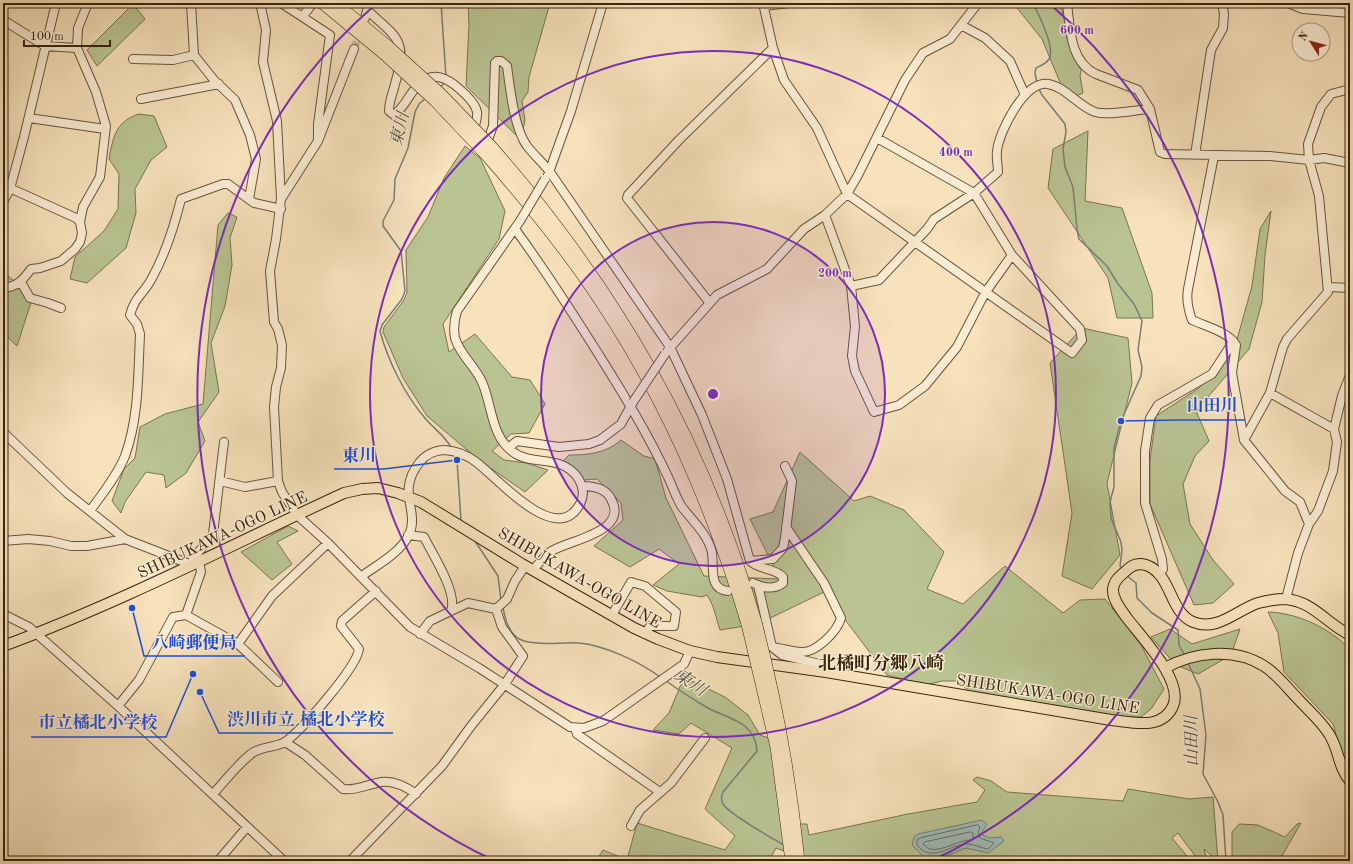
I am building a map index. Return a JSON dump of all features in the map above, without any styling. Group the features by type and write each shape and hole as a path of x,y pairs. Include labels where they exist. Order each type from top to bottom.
{"highway":[{"path":"322,3 387,50 441,94 489,152 580,272 616,326 641,369 696,479 751,623 776,703 785,749 799,861"},
{"path":"336,3 387,50"},
{"path":"751,623 776,747 791,861"}],"main road":[{"name":"SHIBUKAWA-OGO LINE","path":"3,646 36,634 143,588 344,493 362,489 378,488 408,497 454,521 529,568 645,634 690,651 717,657 826,672 1103,718 1147,723 1161,719 1172,709 1175,702 1176,690 1165,668 1122,611 1115,598 1113,588 1116,579 1131,566 1139,564 1147,565 1159,574"},
{"path":"1159,574 1184,616 1191,622 1201,625 1213,625 1257,604 1286,599 1311,607 1350,635"},
{"path":"1165,668 1178,661 1207,654 1233,654 1264,666 1324,726 1335,746 1342,770 1350,781"}],"street":[{"path":"3,202 6,187 28,118 56,3"},
{"path":"3,288 11,287 21,282 31,269 40,268 61,261 75,249 80,242 82,233 80,222 82,207 100,177 106,129 96,92 77,48 78,28 88,3"},
{"path":"191,3 194,55 235,100 250,134 256,159 249,199"},
{"path":"260,3 266,30 263,62 277,121 281,199 281,209 270,271 274,322 278,329 282,345 281,368 276,387 274,407 278,481 297,514 362,576 410,627 505,684 565,724 574,728 590,727 603,721 684,664 690,651"},
{"path":"280,3 306,13 330,35 318,124 318,141"},
{"path":"306,13 313,3"},
{"path":"362,576 398,549 408,535 411,520 408,497 410,479 421,460 428,454 444,450 454,451 476,462 538,512 553,519 567,517 576,509 582,497 582,486 579,478 567,467 555,463 526,459 513,453 508,448 497,430 482,381 457,344 453,328 457,311 462,302 515,229 548,176 571,111 604,3"},
{"path":"788,3 763,5 773,48 784,80 817,128 847,194 985,293 1072,353 1082,340 1080,329 1012,255 974,193 877,138"},
{"path":"508,448 517,441 558,447 589,444 600,440 621,424 632,404 668,351 709,302 717,295 767,270 804,229 826,216 847,194 877,138 905,80 923,53 950,39 978,3"},
{"path":"1067,3 1072,40 1081,63 1089,71 1138,90 1150,109 1160,152 1165,154 1195,156 1269,156 1309,160 1324,158 1350,163"},
{"path":"1195,156 1211,50 1223,28 1224,14 1222,3"},
{"path":"1288,3 1303,9 1350,13"},
{"path":"368,11 393,33 399,42 400,60 396,83 389,101 389,111 394,115 402,108 419,84 430,78 438,76 453,82 477,108 478,117 473,133 480,142 489,138 493,126 495,64 497,61 501,61 507,66 512,101 523,138 668,351 702,415 726,479 750,561 755,566 780,574 783,577 783,583 777,588 756,584 772,647 782,655 824,665 826,672"},
{"path":"3,20 45,46 77,48"},
{"path":"961,25 985,38 1010,61 1025,96"},
{"path":"709,302 627,198 679,140 773,48"},
{"path":"281,199 318,141 354,49"},
{"path":"133,60 173,60 194,55"},
{"path":"141,99 219,84"},
{"path":"851,286 879,280 934,219 974,193 998,172 996,152 1002,129 1025,96 1033,89 1047,84 1057,87 1094,111 1102,113 1150,109"},
{"path":"1244,440 1270,393 1283,347 1287,339 1297,326 1325,297 1328,287 1321,229 1319,196 1309,160 1308,144 1321,107 1331,94 1350,89"},
{"path":"28,118 106,129"},
{"path":"1214,156 1188,289 1187,305 1192,320 1232,340 1236,346 1232,373 1244,440 1286,491 1300,502 1309,524"},
{"path":"90,511 117,472 125,456 136,404 140,334 137,324 130,315 133,303 151,281 162,260 174,230 181,199 223,184 228,184 254,203 281,209"},
{"path":"6,187 76,218 80,222"},
{"path":"826,216 851,286 855,326 852,356 855,371 874,412 900,405 925,386 957,347 985,293 1012,255"},
{"path":"515,229 549,275 632,404 657,453 678,501 705,535 711,547 714,556 712,575 717,587 722,591 728,591"},
{"path":"21,282 30,298 61,308"},
{"path":"1328,287 1350,288"},
{"path":"1159,574 1163,569 1162,559 1145,503 1145,451 1152,414 1162,402 1212,374 1232,345 1232,340"},
{"path":"1286,599 1291,574 1309,524 1318,511 1333,471 1337,442 1334,429 1342,396 1350,374"},
{"path":"1270,393 1334,429"},
{"path":"3,432 67,493 125,539 196,563"},
{"path":"186,615 201,572 193,559 213,534 224,442"},
{"path":"750,561 773,559 783,548 792,481 785,466"},
{"path":"220,482 245,487 278,481"},
{"path":"350,861 388,820 416,794 442,766 471,726 505,684 523,656 502,627 500,606 510,595 515,581 550,552 595,534 610,522 615,515 615,508 611,497 599,488 582,486"},
{"path":"772,647 800,652 809,651 835,630 841,618 824,583 786,527"},
{"path":"408,535 424,537 452,595 453,606 451,611"},
{"path":"3,542 28,539 50,541 71,546 87,546 125,539"},
{"path":"238,644 272,596 328,543"},
{"path":"612,615 631,582 645,586 676,612 674,626 650,626 645,634"},
{"path":"213,794 250,754 284,742 324,700 358,656 359,649 341,626 342,621 376,591"},
{"path":"420,634 430,621 468,603 500,606"},
{"path":"3,614 29,627 118,706 284,861"},
{"path":"118,706 139,680 173,617 186,615 238,644 278,682"},
{"path":"574,728 576,734 657,790 659,793"},
{"path":"631,826 640,810 671,783 705,738"},
{"path":"284,742 305,755 343,789 363,787 384,782 405,787 416,794"},
{"path":"218,861 247,827"}],"green space":[{"path":"468,3 550,3 529,77 528,92 522,101 525,120 521,140 466,86 469,25"},
{"path":"1013,3 1060,3 1074,58 1081,70 1080,76 1083,93 1076,96 1062,87 1042,39"},
{"path":"133,4 145,19 97,66 87,50"},
{"path":"139,114 154,116 167,147 151,160 135,189 136,213 126,248 87,283 70,279 75,257 104,231 118,209 119,174 109,159 110,151 114,137 120,126 131,117"},
{"path":"1088,131 1085,201 1122,208 1152,293 1153,318 1117,318 1108,278 1048,188 1053,149"},
{"path":"465,146 480,158 505,211 499,239 443,324 449,352 475,334 512,377 530,380 545,404 529,433 511,434 492,451 504,460 526,463 548,470 525,492 479,460 427,416 403,378 383,332 384,327 404,300 407,292 406,250 428,217 444,178"},
{"path":"1271,211 1265,255 1262,302 1249,349 1196,411 1209,441 1195,456 1183,484 1190,524 1213,560 1234,584 1213,603 1194,605 1150,504 1150,460 1156,416 1199,388 1234,350 1252,286 1260,229"},
{"path":"228,213 237,217 230,238 232,265 225,306 211,343 219,392 198,422 205,441 186,473 166,488 164,475 146,472 125,502 121,513 112,501 124,469 135,458 140,427 165,414 203,404 218,225"},
{"path":"3,272 33,296 17,346 3,333"},
{"path":"1082,328 1128,338 1132,383 1107,483 1120,555 1092,589 1062,576 1072,513 1050,363"},
{"path":"621,440 644,456 655,459 666,498 704,576 780,579 750,519 773,512 800,452 854,501 870,496 904,510 944,552 927,589 963,604 1005,566 1063,613 1080,600 1105,599 1141,645 1164,689 1151,709 1141,717 1124,717 972,694 958,681 942,681 926,685 887,675 824,592 758,624 720,630 713,607 707,595 702,597 667,591 653,585 679,564 659,549 630,567 594,546 623,520 621,503 597,479 584,480 576,469 563,461 569,455 590,454 597,452 609,448"},
{"path":"288,526 298,531 277,542 292,564 272,580 241,552"},
{"path":"1268,612 1291,615 1312,623 1333,634 1350,649 1350,771 1345,765 1333,724 1284,672 1278,633"},
{"path":"1170,629 1192,644 1240,629 1231,655 1198,674 1176,665 1151,637"},
{"path":"684,677 725,697 748,715 760,735 771,739 785,824 807,824 809,835 908,814 977,802 985,790 973,780 977,777 991,781 1007,792 1123,801 1128,789 1189,799 1213,797 1218,861 1214,861 1212,856 1204,849 1207,861 1199,861 1178,833 1172,838 1191,861 802,861 794,855 776,848 769,861 596,861 603,850 627,860 637,823 725,850 735,836 705,809 732,748 691,723 679,734 653,730 669,713"},
{"path":"1301,823 1279,861 1232,861 1232,832 1239,824 1258,825 1285,837 1297,824"}],"water":[{"path":"982,820 987,824 982,832 982,835 990,838 1001,837 1004,841 988,853 966,848 941,858 932,859 925,858 912,845 914,837 918,834"}],"waterway":[{"name":"東川","path":"441,3 446,77"},
{"name":"山田川","path":"1033,3 1046,31 1051,54 1049,59 1043,65 1036,68 1035,73 1037,83"},
{"name":"東川","path":"440,87 446,82"},
{"name":"山田川","path":"1039,89 1065,124 1066,132 1063,149 1065,167 1073,187 1079,239 1107,266 1118,284 1134,304 1142,321 1138,350 1142,367 1141,376 1121,421 1114,448 1114,487 1110,502 1111,518 1121,542 1122,550 1120,566 1123,569"},
{"name":"東川","path":"426,98 419,104 415,112 408,148 395,179 394,200 383,221 383,226 401,251 405,291 402,299 382,325 380,331 387,354 403,387 424,417 451,447"},
{"name":"東川","path":"454,454 457,460 461,521"},
{"name":"東川","path":"475,541 498,576 501,600"},
{"name":"山田川","path":"1127,576 1136,583 1137,598 1152,613 1178,630 1179,645 1185,656"},
{"name":"東川","path":"503,607 509,627 519,639 544,644 589,644 632,660 660,677"},
{"name":"山田川","path":"1188,663 1200,689 1206,735 1203,774 1218,802 1223,815 1226,861"},
{"name":"東川","path":"665,680 706,707 739,722 751,733 755,741 757,751 723,792 722,801 727,809 785,846"},
{"name":"東川","path":"803,858 807,861"}],"tunnel":[{"path":"354,49 361,29"}],"place":[{"name":"山田川","path":"1121,421"},
{"name":"東川","path":"457,460"},
{"name":"八崎郵便局","path":"132,608"},
{"name":"市立橘北小学校","path":"193,674"},
{"name":"渋川市立 橘北小学校","path":"200,692"}],"district":[{"name":"北橘町分郷八崎","path":"881,663"}]}
